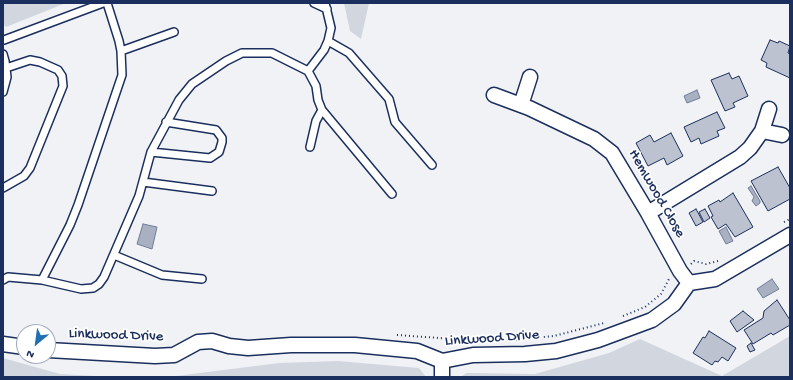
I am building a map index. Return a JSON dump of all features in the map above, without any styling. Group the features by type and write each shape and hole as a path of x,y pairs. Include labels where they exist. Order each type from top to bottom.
{"street":[{"path":"521,105 530,77"},
{"name":"Hemwood Close","path":"494,95 521,105 594,139 612,153 648,213 680,271 689,283"},
{"path":"648,213 740,158 750,148 762,131 769,109"},
{"path":"762,131 782,135"},
{"path":"689,283 715,279 787,229"},
{"name":"Linkwood Drive","path":"56,350 155,356 174,355 198,342 212,341 229,346 248,348 291,345 355,345 417,350 442,361 473,355 525,354 556,351 598,340 652,320 674,304 689,283"},
{"path":"3,344 16,346"},
{"path":"442,361 442,377"}],"lane":[{"path":"3,42 103,3"},
{"path":"42,280 70,225 78,205 95,151 122,75 121,51 107,3"},
{"path":"308,71 324,50 331,28 326,6 314,3"},
{"path":"121,51 174,32"},
{"path":"328,41 349,53 388,99 395,122 432,165"},
{"path":"3,280 8,277 42,280 81,290 93,288 99,284 104,277 114,255 138,196 151,152 179,100 192,84 226,61 242,53 272,53 308,71 316,86 318,100 322,110 392,194"},
{"path":"3,54 6,68 3,92"},
{"path":"3,188 24,176 30,168 63,86 62,76 58,70 40,62 30,60 6,68"},
{"path":"310,147 316,121 322,110"},
{"path":"151,152 210,158 219,152 222,138 216,130 166,122"},
{"path":"143,182 212,191"},
{"path":"114,255 162,275 202,280"}],"path":[{"path":"787,229 790,219"},
{"path":"618,317 645,307 661,294 670,276 694,261 706,264 716,262 723,258"},
{"path":"511,340 554,336 605,322"},
{"path":"393,334 488,341"}],"shaded area":[{"path":"3,3 66,3 6,27 3,24"},
{"path":"344,3 369,3 361,39 350,31"},
{"path":"790,336 790,377 460,377 467,373 535,374 609,353 640,339 722,376"},
{"path":"3,358 16,362 16,364 24,364 60,374 114,377 3,377"},
{"path":"338,361 419,368 426,377 168,377 279,363"}],"water":[{"path":"697,90 700,98 687,103 684,96"},
{"path":"751,186 760,201 760,203 756,206 752,201 754,197 748,188"},
{"path":"143,224 157,227 152,249 137,244"},
{"path":"726,227 733,241 726,244 719,231"},
{"path":"772,279 779,289 763,298 757,289"}],"building":[{"path":"770,40 778,43 779,41 790,46 788,53 790,54 790,78 766,67 767,63 761,60"},
{"path":"729,73 732,79 739,76 748,96 733,103 735,107 725,111 711,80"},
{"path":"717,112 725,128 717,131 719,136 701,144 699,138 691,142 684,127"},
{"path":"671,133 683,156 667,165 664,158 648,166 636,143 650,135 654,142"},
{"path":"778,167 790,188 790,199 768,211 751,181"},
{"path":"733,193 753,227 735,237 726,224 718,229 711,217 713,216 708,206 719,200 720,202"},
{"path":"696,209 703,222 696,226 689,213"},
{"path":"705,209 710,218 704,222 699,212"},
{"path":"777,300 790,320 790,325 773,335 771,333 753,344 744,330 763,318 764,311"},
{"path":"743,311 754,320 737,332 730,321"},
{"path":"709,331 736,348 728,361 722,357 718,362 715,361 712,365 693,353 703,337 705,338"},
{"path":"751,343 755,350 750,352 747,346"}]}
